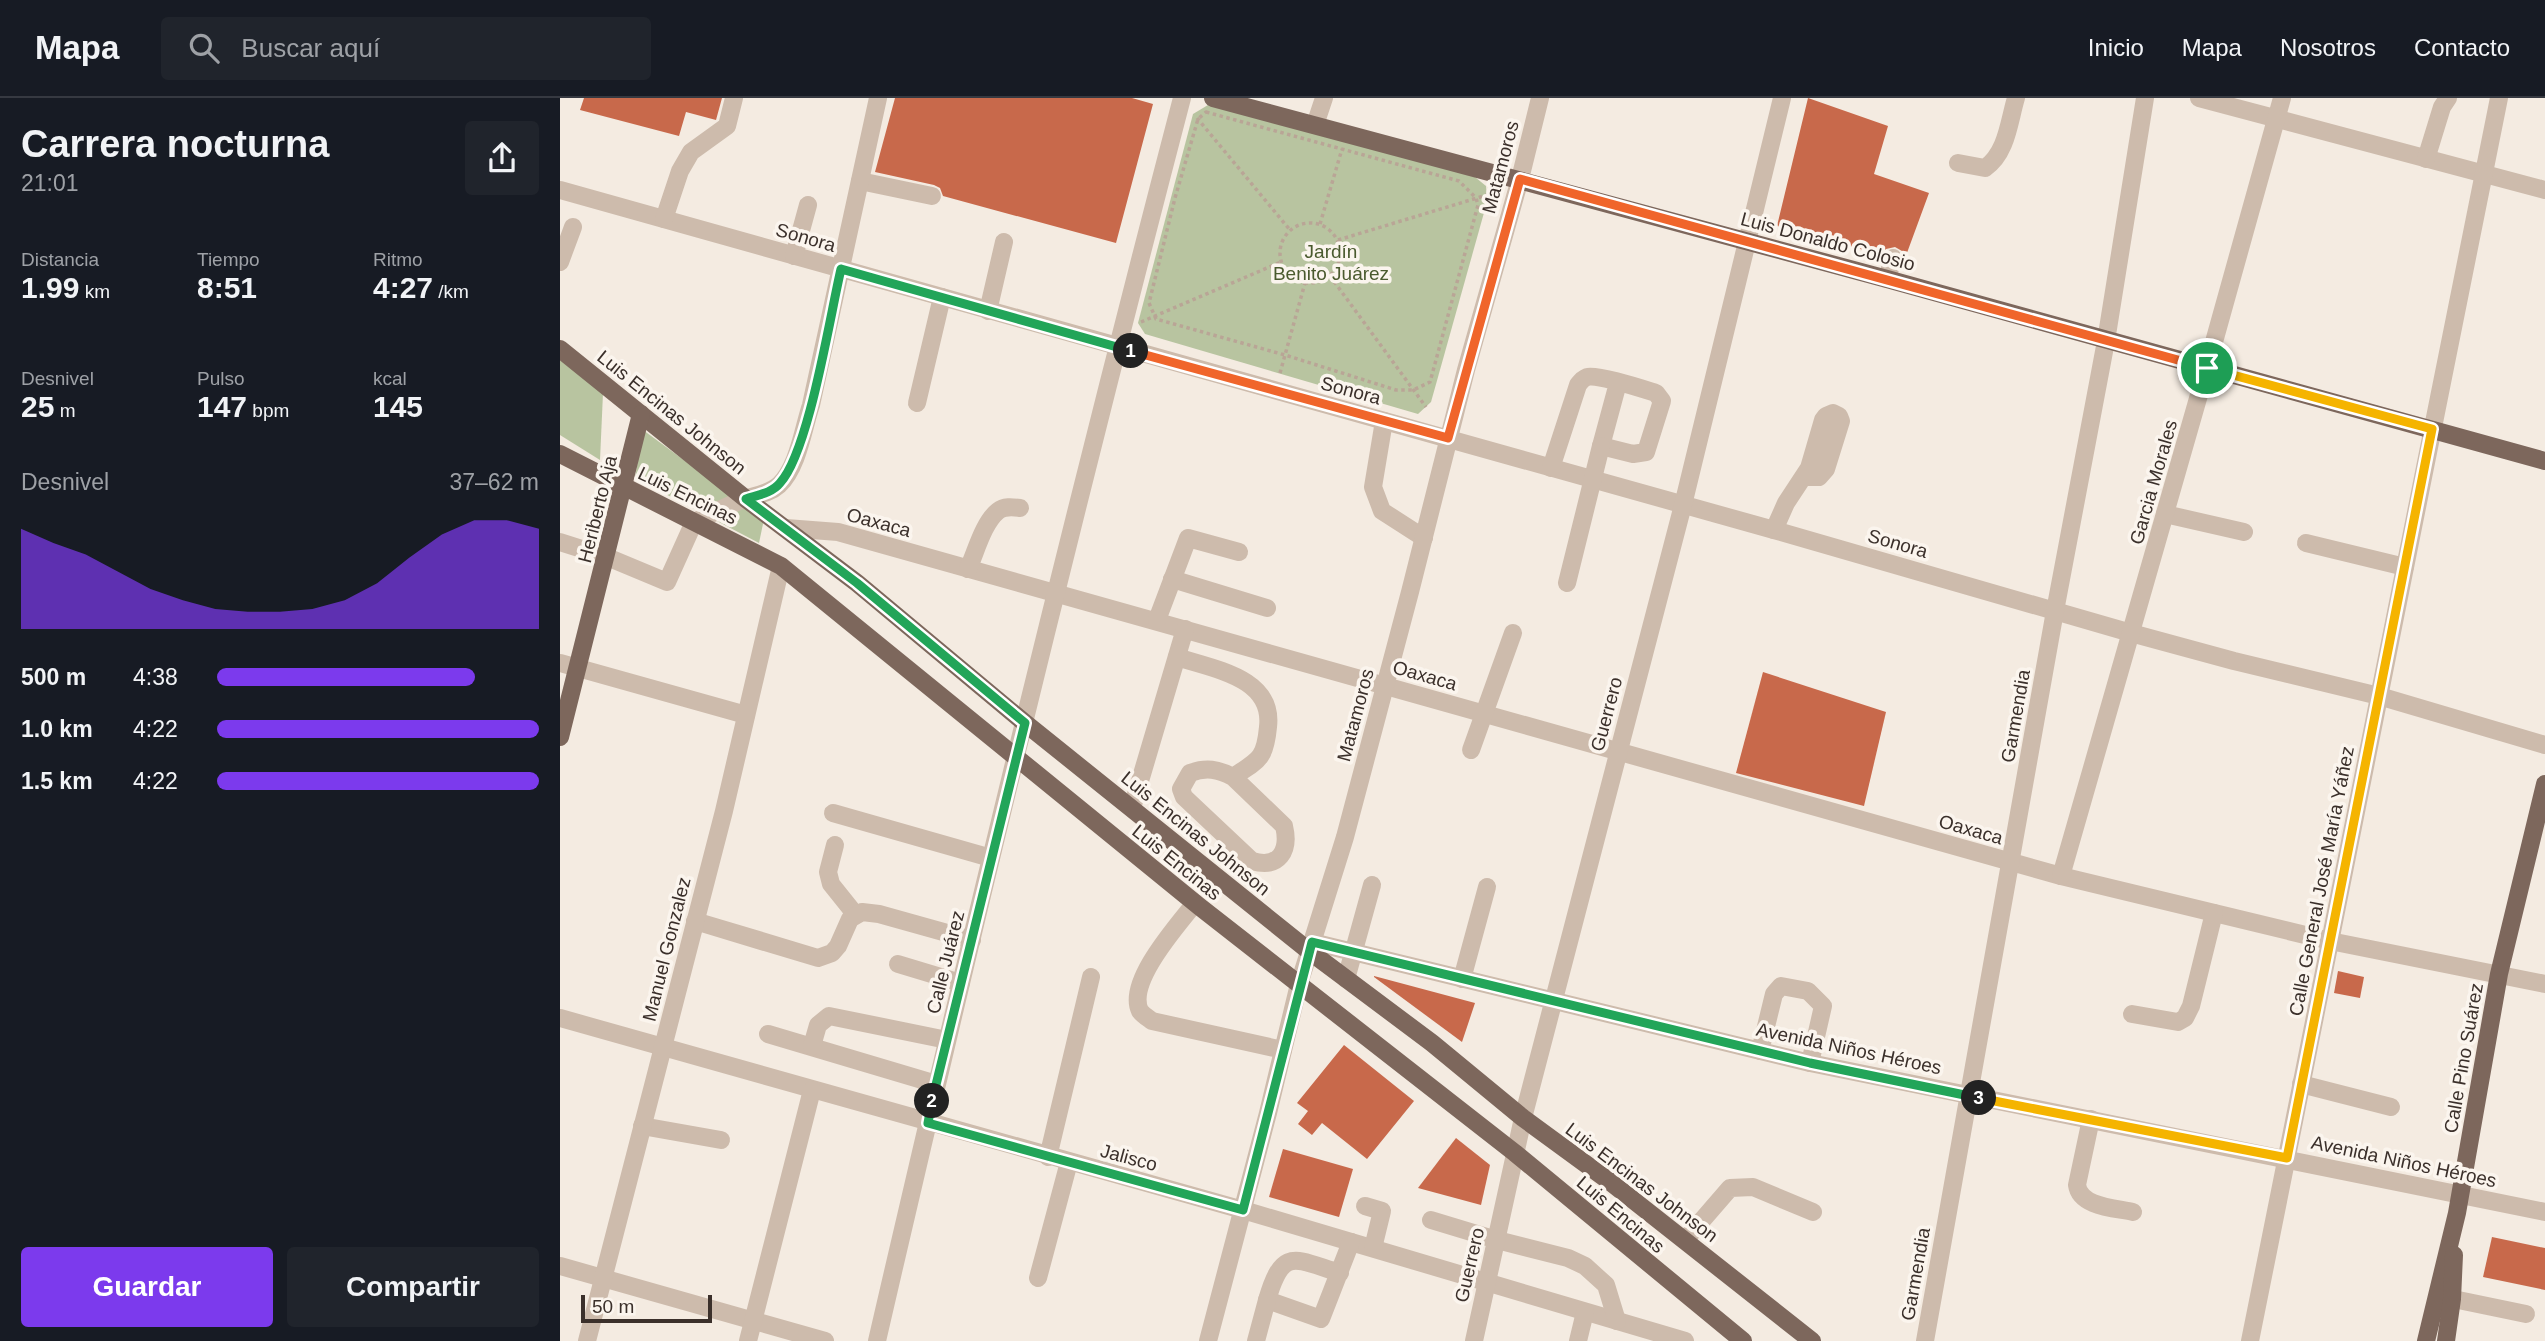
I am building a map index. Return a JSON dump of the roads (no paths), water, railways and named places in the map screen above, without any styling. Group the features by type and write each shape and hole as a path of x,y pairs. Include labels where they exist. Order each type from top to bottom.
{"main road":[{"name":"Luis Donaldo Colosio","path":"1213,98 1887,279 2545,461"},
{"name":"Luis Encinas Johnson","path":"560,349 926,639 1025,723 1310,947 1346,979 1432,1043 1523,1118 1685,1240 1812,1341"},
{"name":"Heriberto Aja","path":"560,737 641,414"},
{"name":"Luis Encinas","path":"560,454 781,566 1016,760 1515,1153 1743,1341"},
{"name":"Calle Pino Suárez","path":"2426,1341 2444,1297 2499,974 2545,784"},
{"path":"2444,1297 2445,1341"}],"street":[{"path":"664,219 680,171 691,152 727,126 734,98"},
{"path":"560,542 607,557 667,582 694,522 780,484 790,467 811,405 878,98"},
{"name":"Calle Juárez","path":"877,1341 1055,593 1182,98"},
{"path":"1315,125 1324,98"},
{"name":"Matamoros","path":"1208,1341 1300,984 1345,837 1448,438 1540,98"},
{"name":"Guerrero","path":"1474,1341 1523,1118 1683,505 1782,98"},
{"path":"1958,163 1986,168 1993,162 2000,153 2016,98"},
{"name":"Garmendia","path":"1925,1341 2106,341 2145,98"},
{"path":"2199,98 2545,190"},
{"name":"Garcia Morales","path":"2061,877 2282,98"},
{"path":"2426,159 2442,107 2448,98"},
{"name":"Calle General José María Yáñez","path":"2250,1341 2499,98"},
{"path":"860,181 932,196"},
{"name":"Sonora","path":"560,190 1448,438 2234,662 2379,696 2545,745"},
{"path":"794,256 807,205"},
{"path":"560,262 573,227"},
{"path":"988,311 1004,242"},
{"path":"1887,279 1893,258"},
{"path":"917,403 942,298"},
{"path":"1551,468 1578,385 1583,379 1588,377 1656,393 1662,401 1646,452 1633,454 1601,446"},
{"path":"1567,583 1618,383"},
{"path":"1384,421 1373,487 1382,512 1424,538"},
{"path":"1774,530 1786,503 1804,477"},
{"path":"968,569 986,527 999,510 1007,507 1020,508"},
{"path":"2165,514 2244,532"},
{"name":"Oaxaca","path":"786,528 838,532 2061,877 2330,942 2545,984"},
{"path":"1157,620 1188,538 1239,552"},
{"path":"2306,543 2405,567"},
{"name":"Manuel Gonzalez","path":"587,1341 695,921 781,566"},
{"path":"1172,579 1267,608"},
{"path":"1132,808 1185,629"},
{"path":"1471,750 1513,633"},
{"path":"1177,657 1237,677 1259,692 1266,706 1269,718 1263,752 1259,760 1233,777"},
{"path":"560,663 746,715"},
{"path":"1219,769 1233,777 1284,826 1286,848 1282,856 1260,864 1252,861 1184,797 1181,789 1190,773 1198,770 1219,769"},
{"path":"833,813 991,859"},
{"path":"835,845 828,872 831,884 855,914"},
{"path":"1346,979 1372,885"},
{"path":"1462,979 1487,887"},
{"path":"1195,903 1145,973 1137,998 1141,1013 1152,1021 1283,1050"},
{"path":"695,921 818,958 826,957 838,946 855,914 867,912 972,940"},
{"path":"2132,1014 2178,1022 2185,1018 2191,1006 2214,914"},
{"name":"Avenida Niños Héroes","path":"1310,947 1354,952 1810,1063 2287,1158 2458,1204 2545,1212"},
{"path":"898,964 961,983"},
{"path":"1048,1157 1091,977"},
{"path":"1760,1051 1774,994 1781,986 1808,991 1823,1006 1810,1063"},
{"path":"811,1046 818,1025 828,1016 947,1040"},
{"name":"Jalisco","path":"560,1018 1488,1281 1585,1312 1626,1330 1682,1341"},
{"path":"768,1034 936,1084"},
{"path":"2301,1084 2391,1107"},
{"path":"748,1341 812,1090"},
{"path":"2091,1119 2077,1185 2078,1193 2093,1203 2133,1212"},
{"path":"642,1126 722,1140"},
{"path":"1038,1278 1069,1163"},
{"path":"1685,1240 1730,1188 1753,1187 1813,1212"},
{"path":"1365,1206 1382,1210 1373,1248"},
{"path":"1431,1220 1568,1258 1586,1266 1606,1285 1626,1330"},
{"path":"1267,1300 1321,1319 1351,1242"},
{"path":"1255,1341 1274,1275 1281,1265 1288,1261 1300,1261 1340,1273"},
{"path":"560,1266 825,1341"},
{"path":"2444,1297 2526,1314"},
{"path":"1578,1341 1585,1312"}],"park label":[{"name":"Jardín Benito Juárez","path":"1331,262"}]}
